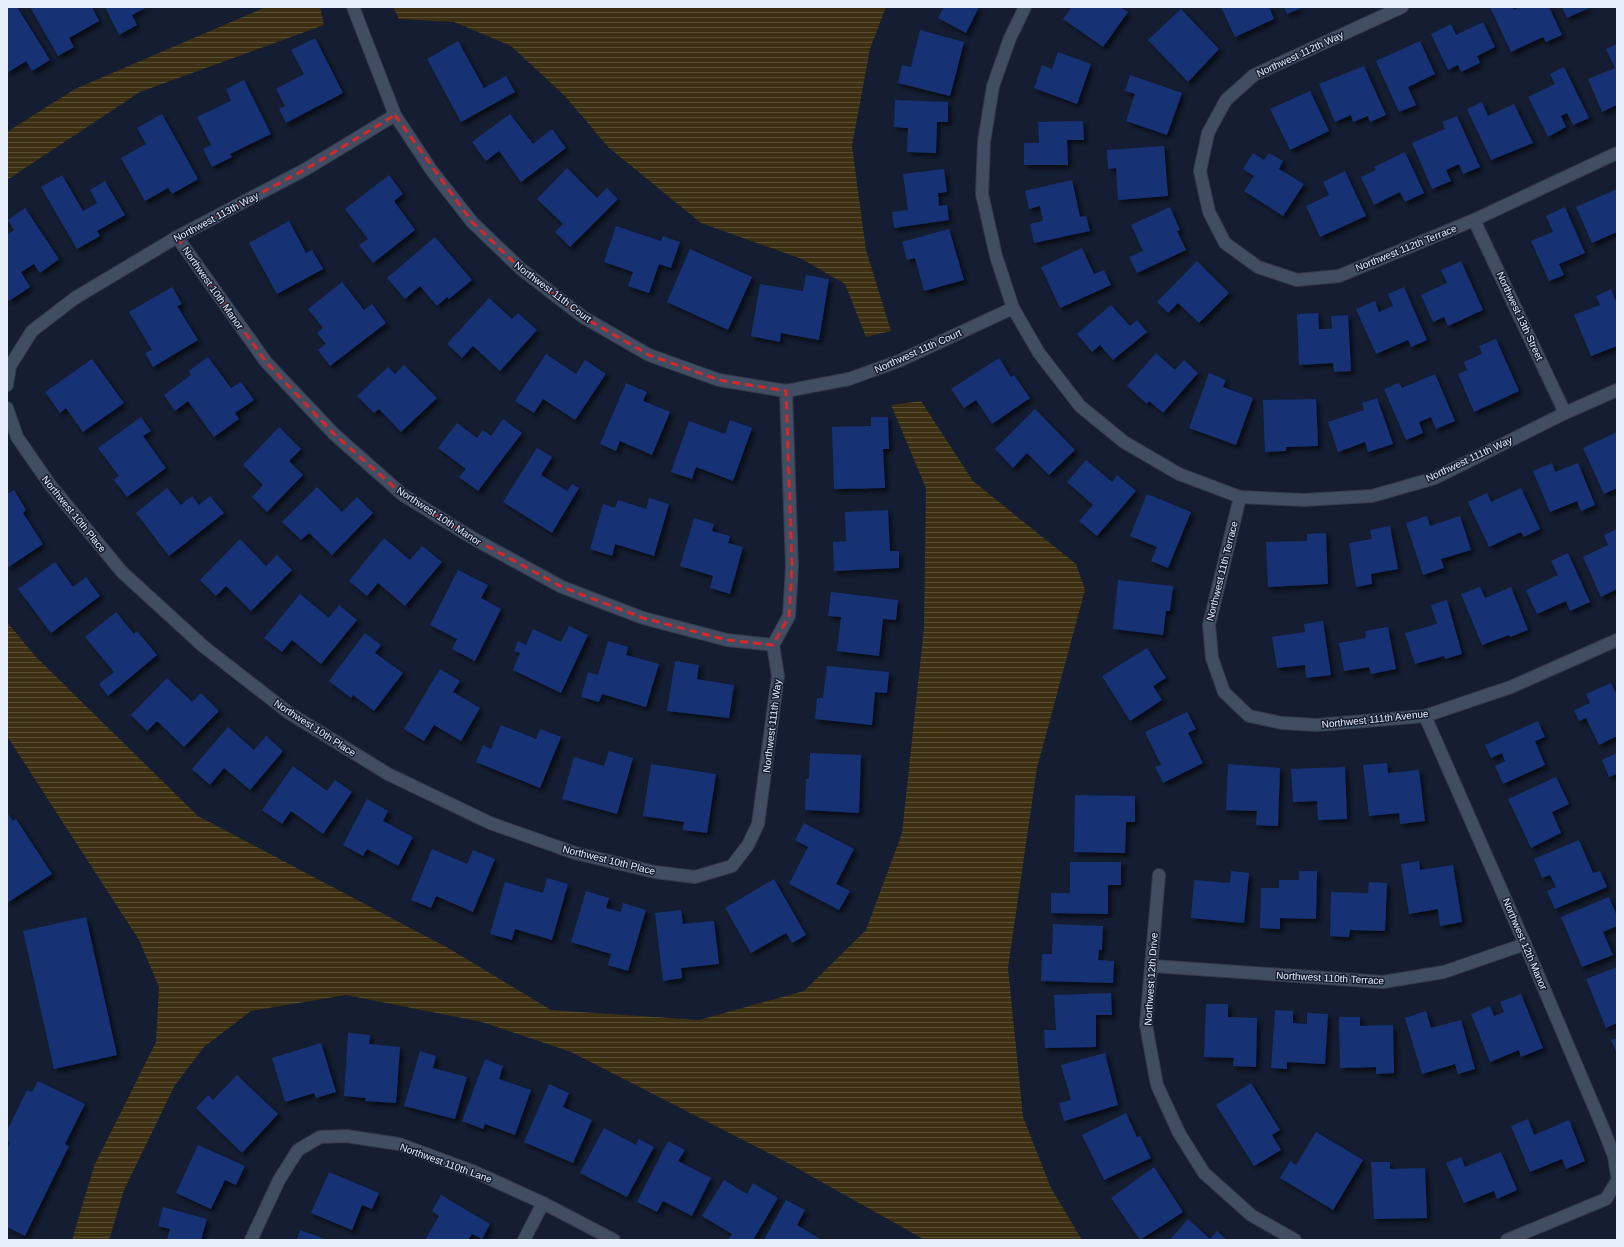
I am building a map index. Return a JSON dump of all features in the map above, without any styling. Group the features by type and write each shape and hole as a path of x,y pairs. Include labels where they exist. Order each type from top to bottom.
{"street":[{"name":"Northwest 11th Court","path":"353,7 394,115 432,171 472,222 521,269 583,317 650,355 719,380 786,391 849,379 899,361 1013,308"},
{"name":"Northwest 111th Way","path":"1026,7 1010,38 993,86 984,142 982,194 996,256 1013,308 1039,353 1080,406 1124,442 1179,474 1240,497 1304,500 1372,496 1435,478 1565,413 1617,390"},
{"name":"Northwest 112th Way","path":"1209,212 1200,171 1208,133 1226,100 1254,75 1380,12 1402,7"},
{"name":"Northwest 113th Way","path":"7,385 10,366 32,332 75,298 177,237 306,169 394,115"},
{"name":"Northwest 112th Terrace","path":"1209,212 1226,243 1258,267 1297,280 1339,276 1474,220 1617,153"},
{"name":"Northwest 13th Street","path":"1474,220 1565,413"},
{"name":"Northwest 10th Manor","path":"177,237 266,362 334,434 402,494 476,540 562,587 643,618 727,640 773,645"},
{"path":"773,645 789,616 792,567 786,391"},
{"name":"Northwest 10th Place","path":"7,408 17,437 51,486 122,572 203,646 289,713 395,777 490,823 575,853 655,872 695,878 732,866"},
{"name":"Northwest 11th Terrace","path":"1224,692 1212,658 1209,625 1240,497"},
{"name":"Northwest 111th Avenue","path":"1224,692 1249,716 1282,723 1317,725 1425,716 1511,687 1617,640"},
{"name":"Northwest 111th Way","path":"732,866 748,845 758,824 778,676 773,645"},
{"name":"Northwest 12th Manor","path":"1425,716 1525,944 1603,1128 1614,1156 1617,1175"},
{"name":"Northwest 12th Drive","path":"1159,875 1146,1025 1157,1085 1179,1133 1204,1173 1251,1215 1296,1240"},
{"name":"Northwest 110th Terrace","path":"1152,966 1383,982 1444,972 1525,944"},
{"name":"Northwest 110th Lane","path":"251,1240 279,1180 298,1150 320,1137 346,1136 398,1144 475,1172 543,1203 614,1240"},
{"path":"1507,1240 1606,1199 1617,1181"},
{"path":"524,1240 543,1203"}],"highlighted area":[{"path":"395,115 472,222 521,269 583,317 649,355 719,380 786,391 792,567 789,616 773,645 727,640 643,618 562,587 476,540 403,495 334,434 266,362 177,237 306,169"}],"shaded area":[{"path":"266,7 320,7 324,25 140,92 7,180 7,132 75,89"},
{"path":"393,7 886,7 870,49 852,146 866,250 891,331 866,337 845,284 802,259 701,223 608,147 565,96 511,46 454,22 399,19"},
{"path":"921,401 973,481 1076,564 1085,590 1037,768 1008,968 1023,1117 1051,1188 1082,1240 925,1240 786,1162 571,1052 482,1022 346,995 251,1011 204,1047 175,1085 124,1190 109,1240 72,1240 94,1166 156,1042 159,987 139,940 7,736 7,622 36,657 198,816 450,949 551,1010 699,1020 804,991 866,930 902,833 924,628 926,488 891,405"}],"building":[{"path":"7,7 17,7 50,60 32,71 26,61 7,73"},
{"path":"30,7 92,7 99,21 69,38 74,47 58,56"},
{"path":"105,7 147,7 132,15 137,25 119,35"},
{"path":"944,7 979,7 966,33 938,18"},
{"path":"1072,7 1120,7 1128,12 1103,47 1063,19"},
{"path":"1221,7 1269,7 1274,19 1235,37"},
{"path":"1284,7 1303,7 1287,14"},
{"path":"1490,7 1512,7 1514,10 1521,7 1549,7 1562,35 1546,42 1543,37 1511,52"},
{"path":"1562,7 1591,7 1567,18"},
{"path":"1181,9 1219,49 1188,82 1148,40"},
{"path":"1483,22 1495,47 1477,56 1480,63 1461,72 1458,65 1448,70 1431,34 1451,24 1456,35"},
{"path":"920,30 964,42 950,96 898,83 902,65 911,67"},
{"path":"315,38 343,93 286,123 279,109 285,106 276,89 304,74 291,50"},
{"path":"458,41 484,88 506,76 515,92 461,122 427,59"},
{"path":"1420,41 1435,74 1408,87 1416,105 1399,112 1376,61"},
{"path":"1617,44 1617,105 1602,112 1588,79 1615,68 1606,49"},
{"path":"1058,52 1091,64 1077,104 1034,88 1042,65 1052,69"},
{"path":"1364,66 1386,115 1370,122 1368,116 1353,122 1351,115 1335,122 1319,84"},
{"path":"1564,67 1589,118 1573,125 1567,113 1561,116 1566,127 1548,137 1528,97 1555,84 1550,74"},
{"path":"1130,75 1182,93 1167,135 1126,121 1135,94 1125,91"},
{"path":"244,80 271,134 230,154 232,157 212,167 203,149 211,145 197,117 231,101 226,89"},
{"path":"1310,91 1329,131 1290,150 1270,109"},
{"path":"895,100 948,102 948,122 937,122 936,153 907,152 908,128 894,127"},
{"path":"1482,102 1488,116 1514,104 1533,143 1491,160 1467,109"},
{"path":"162,114 198,179 172,194 168,188 145,201 121,158 146,144 137,128"},
{"path":"510,114 533,144 552,129 566,148 521,182 499,151 486,161 472,142"},
{"path":"1457,116 1480,167 1463,174 1459,164 1446,170 1451,181 1432,189 1412,143 1445,129 1442,122"},
{"path":"1083,121 1084,140 1067,140 1068,165 1024,165 1024,143 1039,143 1038,122"},
{"path":"1164,146 1168,196 1118,200 1116,168 1108,169 1107,150"},
{"path":"1405,152 1424,193 1405,202 1400,192 1374,205 1361,177 1376,170 1374,167"},
{"path":"1253,153 1264,160 1269,153 1283,161 1279,169 1304,184 1283,216 1244,191 1254,176 1243,169"},
{"path":"567,168 597,198 607,188 618,199 570,247 555,232 563,224 537,199"},
{"path":"944,169 947,192 938,193 939,206 947,205 949,220 894,228 892,212 908,210 903,174"},
{"path":"1345,171 1366,216 1320,237 1306,206 1329,195 1323,182"},
{"path":"62,175 83,211 97,203 90,190 105,181 125,215 97,231 100,236 77,249 41,187"},
{"path":"389,175 403,194 394,201 415,230 373,263 359,245 368,239 345,209"},
{"path":"1072,180 1080,217 1086,216 1090,231 1034,243 1030,224 1043,221 1040,206 1029,209 1025,191"},
{"path":"1617,189 1617,232 1592,243 1576,207"},
{"path":"1170,207 1180,230 1177,231 1186,250 1137,273 1129,257 1143,251 1131,225"},
{"path":"1565,207 1585,253 1559,264 1564,275 1549,281 1531,241 1553,232 1546,216"},
{"path":"25,208 59,259 40,273 34,264 21,272 30,287 9,301 7,297 7,235 14,230 8,220"},
{"path":"289,221 306,253 312,250 323,269 277,294 249,243"},
{"path":"616,226 661,241 663,236 680,242 671,268 659,264 649,293 628,286 633,272 604,262"},
{"path":"949,229 964,280 924,291 915,258 907,260 902,242"},
{"path":"435,237 472,280 449,299 447,297 437,306 420,286 405,299 387,278"},
{"path":"1082,248 1094,274 1104,270 1111,285 1060,308 1041,267"},
{"path":"690,249 752,277 728,330 667,302"},
{"path":"1197,261 1229,293 1199,323 1178,303 1168,313 1157,302"},
{"path":"1461,261 1483,310 1448,326 1444,317 1433,322 1421,295 1447,283 1441,270"},
{"path":"806,275 829,279 819,340 781,333 780,342 751,336 760,284 803,291"},
{"path":"342,282 364,310 372,304 386,323 330,366 318,350 326,344 317,333 323,328 308,309"},
{"path":"172,287 182,304 177,306 198,340 153,367 145,353 152,350 129,312"},
{"path":"1404,287 1427,340 1411,347 1408,340 1376,354 1356,309 1375,301 1379,312 1393,306 1388,294"},
{"path":"1611,289 1617,304 1617,346 1591,356 1574,315 1600,305 1596,296"},
{"path":"489,298 512,319 518,313 537,330 500,371 473,346 462,358 447,344"},
{"path":"1111,305 1130,326 1137,320 1147,332 1113,360 1100,345 1092,352 1077,334"},
{"path":"1318,313 1319,329 1332,329 1331,316 1348,315 1351,371 1334,372 1333,363 1299,365 1297,314"},
{"path":"1496,339 1519,391 1474,412 1458,374 1467,370 1464,362 1482,354 1479,346"},
{"path":"1156,353 1175,370 1184,360 1198,373 1163,413 1149,401 1147,404 1127,386"},
{"path":"546,354 576,374 585,360 606,374 575,420 543,399 534,413 515,401"},
{"path":"208,357 231,388 241,382 254,400 235,413 239,419 214,437 188,401 175,411 164,395 191,375 189,371"},
{"path":"999,358 1011,377 1014,375 1030,398 992,424 976,400 964,408 951,389"},
{"path":"92,359 124,403 83,432 66,408 60,413 45,392"},
{"path":"404,365 437,398 401,432 379,409 374,413 357,396 388,367 395,374"},
{"path":"1209,373 1226,380 1223,387 1253,398 1236,445 1189,428"},
{"path":"1435,374 1455,421 1436,429 1431,417 1419,422 1423,433 1406,440 1384,389 1399,383 1402,388"},
{"path":"626,383 647,392 643,401 670,412 652,455 620,441 616,451 600,444"},
{"path":"1377,398 1393,444 1368,452 1365,442 1338,452 1328,422 1364,410 1362,403"},
{"path":"1316,399 1318,446 1286,447 1286,451 1265,452 1263,400"},
{"path":"1035,409 1075,450 1049,475 1027,453 1013,468 995,449"},
{"path":"141,417 151,431 143,436 166,468 127,497 114,480 119,476 98,448"},
{"path":"871,417 888,417 889,449 883,449 885,488 834,489 832,427 871,426"},
{"path":"503,419 522,433 478,491 459,477 466,469 438,448 457,423 477,438 483,430 491,436"},
{"path":"730,420 752,428 733,481 696,467 692,479 671,472 689,421 725,434"},
{"path":"279,427 301,449 289,461 303,475 267,512 252,497 263,485 243,465"},
{"path":"1617,432 1617,488 1604,494 1583,448"},
{"path":"537,448 552,457 541,475 567,491 572,484 579,488 552,533 503,502"},
{"path":"1086,460 1112,482 1117,475 1136,491 1097,536 1079,521 1093,505 1067,482"},
{"path":"1552,463 1555,472 1578,463 1595,505 1581,511 1577,501 1550,512 1533,471"},
{"path":"317,487 342,512 357,497 373,513 332,555 309,533 301,540 282,522"},
{"path":"167,488 181,505 192,496 199,505 210,496 224,513 169,556 136,513"},
{"path":"1521,488 1540,529 1524,537 1521,532 1489,547 1468,502 1487,493 1491,502"},
{"path":"14,490 26,510 23,513 43,544 7,568 7,494"},
{"path":"1147,494 1191,512 1168,568 1151,561 1157,547 1130,536"},
{"path":"649,498 669,504 654,556 615,544 612,556 590,549 603,504 615,508 618,500 646,509"},
{"path":"888,510 890,551 899,551 899,568 834,571 833,542 846,541 845,512"},
{"path":"1427,516 1430,526 1460,516 1471,550 1441,559 1444,568 1423,575 1406,523"},
{"path":"694,518 714,524 712,531 730,536 728,543 743,547 730,594 710,588 713,576 680,566"},
{"path":"1390,526 1398,569 1371,574 1372,584 1356,587 1349,543 1372,539 1370,530"},
{"path":"1617,529 1617,589 1601,597 1583,557 1608,545 1604,535"},
{"path":"1326,533 1328,584 1268,587 1266,542 1307,541 1307,534"},
{"path":"384,538 410,560 422,546 442,562 405,606 378,583 367,596 349,581"},
{"path":"240,539 266,566 277,555 292,570 251,611 226,586 216,596 200,580"},
{"path":"1568,553 1590,602 1570,611 1566,601 1537,614 1526,590 1558,575 1551,561"},
{"path":"55,562 73,587 86,577 100,596 51,633 18,589"},
{"path":"458,570 488,585 481,598 501,609 475,661 452,649 457,639 430,625"},
{"path":"1118,580 1173,586 1170,611 1166,611 1163,635 1113,629"},
{"path":"1480,587 1485,598 1511,587 1528,630 1482,645 1461,594"},
{"path":"831,592 898,600 896,620 883,619 879,656 837,651 841,617 828,616"},
{"path":"300,594 329,618 339,605 357,620 321,664 292,640 282,652 264,638"},
{"path":"1447,600 1462,654 1445,659 1444,656 1415,664 1405,633 1437,624 1431,605"},
{"path":"116,612 134,634 137,631 157,655 108,696 99,684 114,672 85,637"},
{"path":"1323,621 1331,675 1306,678 1305,665 1277,668 1272,637 1305,632 1304,624"},
{"path":"569,626 588,635 561,693 513,670 520,653 514,651 518,641 526,645 533,629 561,642"},
{"path":"1388,627 1396,669 1371,674 1369,667 1344,671 1339,643 1366,638 1365,631"},
{"path":"365,633 381,645 375,653 403,673 374,711 353,695 351,698 329,681"},
{"path":"608,641 628,647 626,655 659,664 646,707 602,694 599,702 581,697 588,672 598,675"},
{"path":"1147,648 1166,678 1153,686 1162,700 1130,721 1102,676"},
{"path":"675,661 699,665 697,679 734,685 729,718 667,711"},
{"path":"827,666 889,672 887,693 875,692 872,725 815,719 817,698 823,698"},
{"path":"440,669 460,681 453,692 480,708 461,741 434,725 424,741 404,729"},
{"path":"167,678 192,702 201,693 219,711 184,747 157,721 147,731 131,715"},
{"path":"1611,683 1617,695 1617,736 1599,745 1586,718 1579,721 1574,710 1590,703 1586,694"},
{"path":"1187,712 1196,729 1188,733 1203,763 1163,783 1155,767 1161,765 1145,732"},
{"path":"1538,721 1545,737 1535,741 1545,765 1503,784 1495,766 1505,761 1502,753 1491,758 1485,745"},
{"path":"501,725 536,739 540,729 561,737 540,788 476,762 483,745 491,749"},
{"path":"228,727 254,750 266,736 283,751 250,790 224,768 210,785 192,769"},
{"path":"609,751 633,758 617,814 562,799 574,757 604,766"},
{"path":"810,753 861,755 859,813 805,810 806,779 809,779"},
{"path":"1617,753 1617,774 1609,777 1602,760"},
{"path":"1387,763 1388,773 1419,770 1425,821 1400,824 1399,813 1369,816 1363,765"},
{"path":"651,764 716,774 707,833 683,830 684,822 643,816"},
{"path":"1228,764 1280,768 1278,826 1256,825 1257,811 1226,810"},
{"path":"293,766 327,791 335,780 352,792 323,834 291,811 282,824 262,810"},
{"path":"1345,767 1347,819 1318,820 1317,801 1293,802 1291,769"},
{"path":"1556,777 1569,804 1552,812 1561,833 1531,848 1508,799"},
{"path":"1075,795 1135,796 1135,822 1126,822 1125,853 1074,852"},
{"path":"367,799 388,811 383,821 413,837 398,866 367,849 363,856 343,845"},
{"path":"7,813 13,821 16,819 52,874 7,903"},
{"path":"804,823 854,849 836,884 850,891 839,910 789,884 808,847 795,840"},
{"path":"1579,840 1593,873 1600,871 1607,887 1555,909 1547,891 1556,887 1550,875 1542,878 1534,859"},
{"path":"432,849 467,864 473,850 495,859 473,912 436,896 431,908 411,900"},
{"path":"1419,861 1420,870 1453,865 1462,922 1440,926 1438,909 1409,914 1401,864"},
{"path":"1070,862 1121,862 1121,885 1108,885 1108,914 1051,913 1051,893 1070,893"},
{"path":"1231,871 1249,873 1244,923 1191,918 1194,880 1230,883"},
{"path":"1299,871 1317,871 1316,919 1280,918 1280,929 1260,928 1261,888 1279,888 1279,880 1299,880"},
{"path":"547,878 568,884 552,940 515,929 512,940 490,934 505,882 543,893"},
{"path":"774,879 806,935 792,943 786,933 751,953 725,908"},
{"path":"1369,882 1387,883 1385,931 1350,930 1349,937 1330,936 1331,892 1368,893"},
{"path":"586,891 609,898 606,908 621,912 623,903 646,910 628,971 608,965 611,954 571,942"},
{"path":"1609,897 1617,916 1617,926 1603,932 1613,955 1582,967 1561,917"},
{"path":"681,910 683,924 714,921 719,964 681,968 682,978 663,981 655,913"},
{"path":"86,917 117,1055 54,1069 23,931"},
{"path":"1053,924 1103,926 1102,950 1099,950 1098,960 1114,961 1113,983 1041,981 1042,954 1052,954"},
{"path":"1617,967 1617,1023 1606,1028 1586,979"},
{"path":"1111,993 1112,1015 1096,1015 1096,1047 1045,1048 1044,1030 1056,1030 1054,995"},
{"path":"1521,994 1543,1048 1521,1057 1519,1050 1490,1062 1471,1014 1490,1006 1494,1016 1504,1012 1500,1002"},
{"path":"1206,1004 1228,1004 1228,1017 1257,1018 1256,1067 1233,1066 1234,1058 1204,1057"},
{"path":"1275,1010 1293,1011 1293,1023 1307,1024 1307,1013 1328,1014 1325,1064 1287,1062 1287,1069 1271,1068"},
{"path":"1426,1011 1431,1028 1461,1020 1475,1069 1458,1074 1455,1064 1422,1074 1405,1018"},
{"path":"1339,1017 1360,1017 1360,1026 1393,1025 1394,1073 1376,1074 1376,1067 1340,1068"},
{"path":"348,1033 370,1035 369,1044 400,1047 396,1103 365,1101 366,1098 344,1096"},
{"path":"1617,1038 1617,1054 1611,1040"},
{"path":"321,1043 336,1092 316,1098 314,1093 285,1102 272,1058"},
{"path":"420,1051 436,1056 433,1068 467,1077 455,1119 404,1106"},
{"path":"1105,1053 1118,1105 1064,1121 1059,1103 1071,1100 1061,1065"},
{"path":"485,1059 503,1066 499,1079 531,1090 515,1135 485,1124 483,1129 462,1121"},
{"path":"237,1075 278,1114 242,1153 196,1108 208,1095 213,1100"},
{"path":"38,1081 85,1104 65,1144 69,1146 25,1236 7,1227 7,1149 10,1142 7,1141 7,1131 27,1090 32,1092"},
{"path":"1251,1083 1280,1130 1272,1135 1281,1150 1254,1166 1216,1105"},
{"path":"549,1084 569,1093 563,1107 592,1120 573,1163 524,1142"},
{"path":"1126,1113 1137,1137 1140,1136 1151,1158 1104,1180 1082,1135"},
{"path":"1528,1119 1534,1135 1569,1120 1585,1161 1566,1169 1562,1159 1530,1172 1511,1126"},
{"path":"604,1128 636,1145 639,1139 654,1147 627,1197 580,1173"},
{"path":"1316,1132 1363,1160 1333,1210 1280,1178 1290,1161 1296,1165"},
{"path":"668,1141 685,1150 678,1161 711,1178 692,1216 663,1201 657,1212 637,1202"},
{"path":"198,1145 245,1166 236,1185 225,1180 211,1209 176,1193"},
{"path":"1501,1152 1517,1190 1497,1199 1494,1191 1464,1203 1446,1163 1461,1157 1465,1167"},
{"path":"1371,1162 1390,1162 1390,1169 1425,1168 1427,1218 1374,1219"},
{"path":"1154,1167 1183,1212 1140,1240 1111,1198"},
{"path":"329,1172 379,1193 372,1209 362,1205 352,1230 311,1213"},
{"path":"724,1180 747,1194 753,1183 778,1198 753,1240 728,1240 732,1234 702,1216"},
{"path":"441,1195 490,1224 482,1239 472,1234 468,1240 425,1240 439,1216 432,1211"},
{"path":"786,1200 805,1210 797,1225 822,1240 764,1240"},
{"path":"163,1207 207,1219 201,1240 167,1240 170,1229 158,1226"},
{"path":"1188,1219 1210,1239 1217,1231 1227,1240 1170,1240"},
{"path":"300,1230 328,1240 297,1240"}]}
